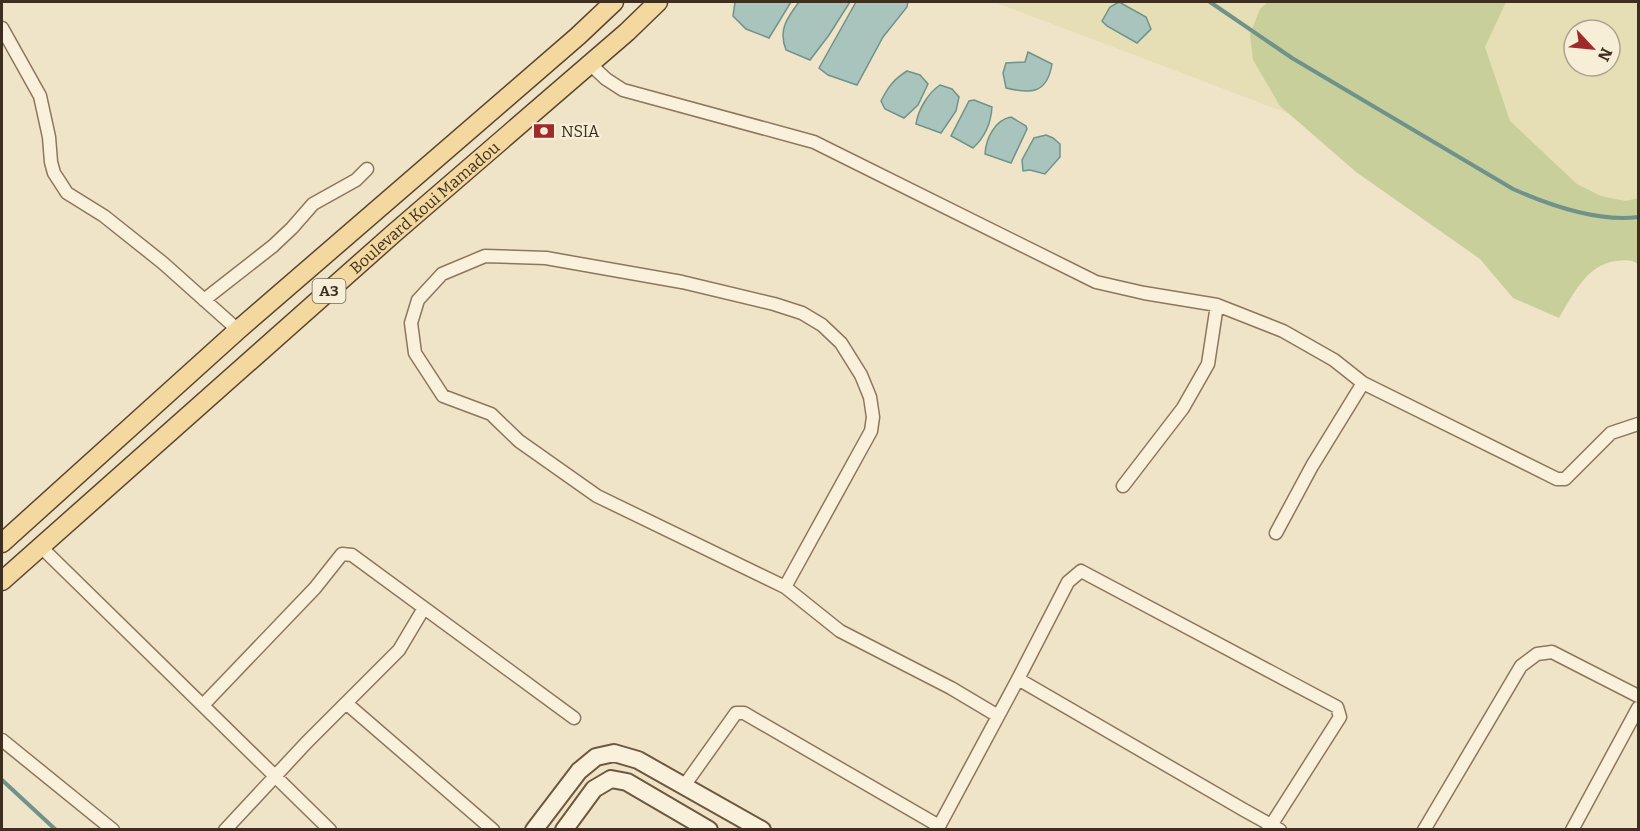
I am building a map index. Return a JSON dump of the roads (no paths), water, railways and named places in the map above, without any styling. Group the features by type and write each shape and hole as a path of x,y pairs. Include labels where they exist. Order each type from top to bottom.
{"main road":[{"name":"Boulevard Koui Mamadou","path":"2,543 238,330 578,36 614,2"},
{"name":"Boulevard Koui Mamadou","path":"2,581 658,2"}],"street":[{"path":"2,28 40,96 54,173 67,193 104,216 163,263 238,330"},
{"path":"590,64 606,79 623,90 814,142 1096,282 1144,293 1217,305 1283,331 1334,360 1363,383 1557,478 1565,478 1611,433 1638,424"},
{"path":"204,300 273,246 313,204 356,180 367,169"},
{"path":"785,587 871,431 873,417 870,397 861,375 841,343 822,325 802,313 774,304 682,282 546,258 485,256 442,274 418,300 411,323 415,353 443,396 491,414 519,441 597,496 785,587 840,631 951,688 998,716"},
{"path":"1123,486 1183,408 1208,364 1217,305"},
{"path":"1276,532 1312,466 1363,383"},
{"path":"41,547 330,830"},
{"path":"203,705 315,588 342,554 352,555 574,718"},
{"path":"684,786 736,713 744,713 938,828 1068,582 1081,571 1337,707 1340,717 1273,828 1018,679"},
{"path":"225,830 399,650 424,608"},
{"path":"1424,830 1521,666 1537,654 1552,652 1638,696"},
{"path":"346,704 493,830"},
{"path":"1572,830 1638,708"},
{"path":"2,740 113,830"},
{"path":"610,779 614,753"},
{"path":"534,830 579,771 596,757 614,753 638,760 762,830"},
{"path":"564,830 594,789 610,779 627,783 709,830"}],"water":[{"path":"735,2 791,2 769,38 746,29 733,16"},
{"path":"799,2 850,2 810,60 786,50 784,43 783,30"},
{"path":"856,2 908,2 907,7 883,37 857,85 828,75 819,68"},
{"path":"1119,2 1146,17 1151,29 1137,43 1102,21 1110,7"},
{"path":"1028,52 1052,64 1046,81 1037,90 1023,91 1006,88 1003,73 1006,63 1025,62"},
{"path":"907,71 920,75 928,84 918,105 904,118 885,109 881,101 898,77"},
{"path":"940,85 952,89 959,97 956,111 941,133 916,124 924,102"},
{"path":"974,100 992,107 987,129 973,148 951,136 969,101"},
{"path":"1011,117 1027,129 1011,163 985,154 992,131 1000,122"},
{"path":"1046,135 1060,144 1060,157 1045,174 1030,170 1023,171 1022,160 1034,138"}],"waterway":[{"path":"1210,2 1292,58 1513,189 1542,201 1591,215 1638,217"},
{"path":"2,780 56,830"}],"place":[{"name":"NSIA","path":"544,131"}]}
